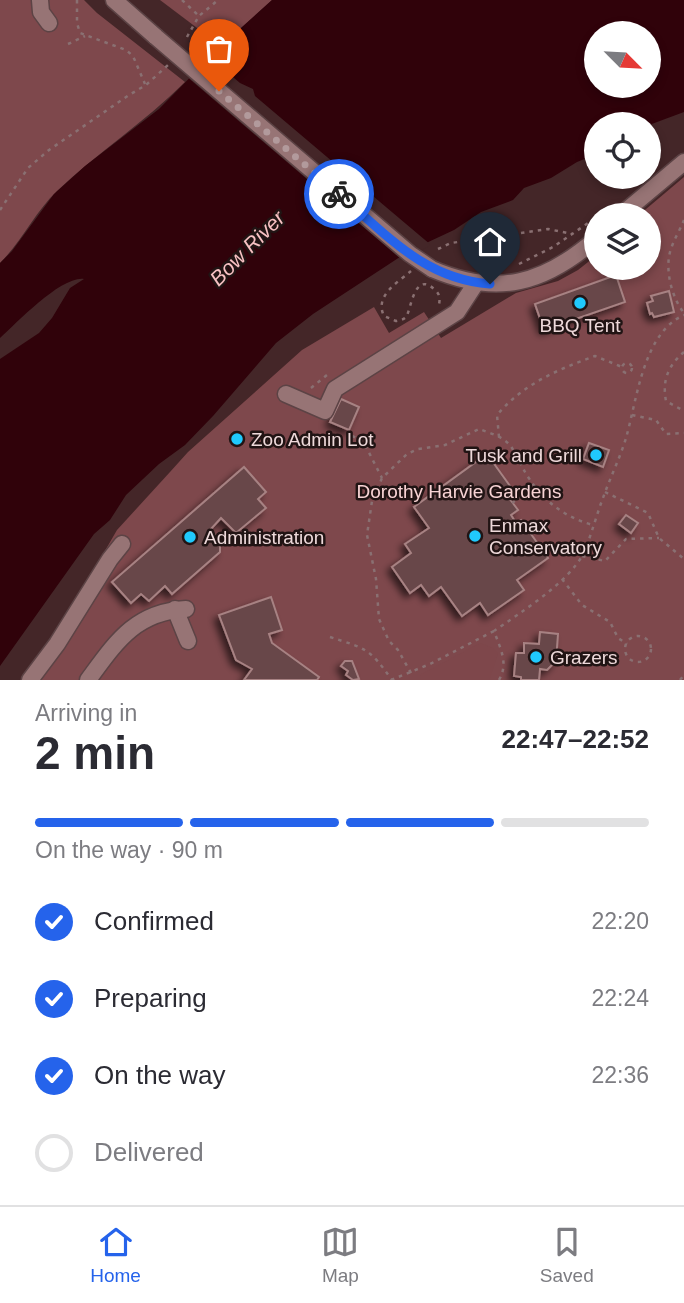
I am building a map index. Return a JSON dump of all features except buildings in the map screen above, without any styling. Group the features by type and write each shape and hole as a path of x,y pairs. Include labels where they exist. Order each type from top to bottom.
{"street":[{"path":"40,0 41,12 49,23"},
{"path":"114,0 410,254 432,269 457,279 510,283 534,278 573,259 584,249"},
{"path":"635,203 684,162"},
{"path":"286,394 325,411 335,389 457,312 476,282"},
{"path":"30,680 57,644 122,544"},
{"path":"88,680 109,651 136,623 168,610 180,609 188,640"}],"path":[{"path":"77,0 80,33 126,50 133,56 146,85"},
{"path":"183,0 199,16"},
{"path":"187,37 199,16 218,0"},
{"path":"68,44 85,36"},
{"path":"0,209 28,168 49,150 146,85 170,63"},
{"path":"330,637 364,648 375,657 392,680 494,631 532,605 562,579 582,556 626,440 642,373 650,352 663,333 684,314 677,304 670,276 670,254 684,220"},
{"path":"517,265 532,259 584,226"},
{"path":"438,249 451,243 548,229 572,234"},
{"path":"414,269 384,295 381,302 384,316 396,321 403,319 416,289 426,285 436,291 440,298 436,310"},
{"path":"684,352 674,361 665,378 664,388 666,401 684,411"},
{"path":"499,437 497,415 517,395 564,367 595,356 622,366 625,372 632,370 642,373"},
{"path":"622,366 629,363 632,370"},
{"path":"632,415 656,420 666,434 684,433"},
{"path":"411,673 398,650 389,641 379,619 376,579 367,535 372,501 382,478 396,463 418,449 445,445 479,429 499,437 512,447 534,487 544,499 560,512 579,522 593,525"},
{"path":"352,436 363,441 382,478"},
{"path":"512,503 534,487"},
{"path":"605,492 648,513 659,538 684,559"},
{"path":"582,556 605,561 626,539 659,538"},
{"path":"562,579 582,605 610,622 618,638 627,644"},
{"path":"494,631 504,660 504,671 499,680"},
{"path":"633,638 645,638 650,645 648,657 642,662 633,661 626,652 627,644 633,638"},
{"path":"680,680 684,675"}],"green space":[{"path":"0,0 84,0 185,82 57,191 0,263"},
{"path":"160,0 272,0 221,46"},
{"name":"Dorothy Harvie Gardens","path":"684,177 684,680 21,680 69,613 117,530 188,452 302,350 374,307 389,333 424,312 441,338 516,293 558,281 584,265 584,280 661,280 661,203 653,203"}],"shaded area":[{"path":"480,643 493,648 498,654 489,680 421,680 420,675"}],"water":[{"name":"Bow River","path":"272,0 684,0 684,112 661,121 661,112 584,112 584,159 551,178 524,188 513,200 481,212 454,230 409,251 313,314 276,343 185,445 159,464 126,495 110,520 94,534 0,666 0,359 39,333 52,318 70,288 84,279 75,280 52,292 0,338 0,263 54,194 85,166 159,109 221,46"}],"pier":[{"path":"207,55 240,83 253,89 255,96 353,179 365,185 367,191 431,245 402,260 186,76"}],"way so far":[{"path":"219,91 339,194"}],"place":[{"name":"BBQ Tent","path":"580,303"},
{"name":"Zoo Admin Lot","path":"237,439"},
{"name":"Tusk and Grill","path":"596,455"},
{"name":"Enmax Conservatory","path":"475,536"},
{"name":"Administration","path":"190,537"},
{"name":"Grazers","path":"536,657"}],"route":[{"path":"339,194 410,254 432,269 457,279 490,284"}]}
